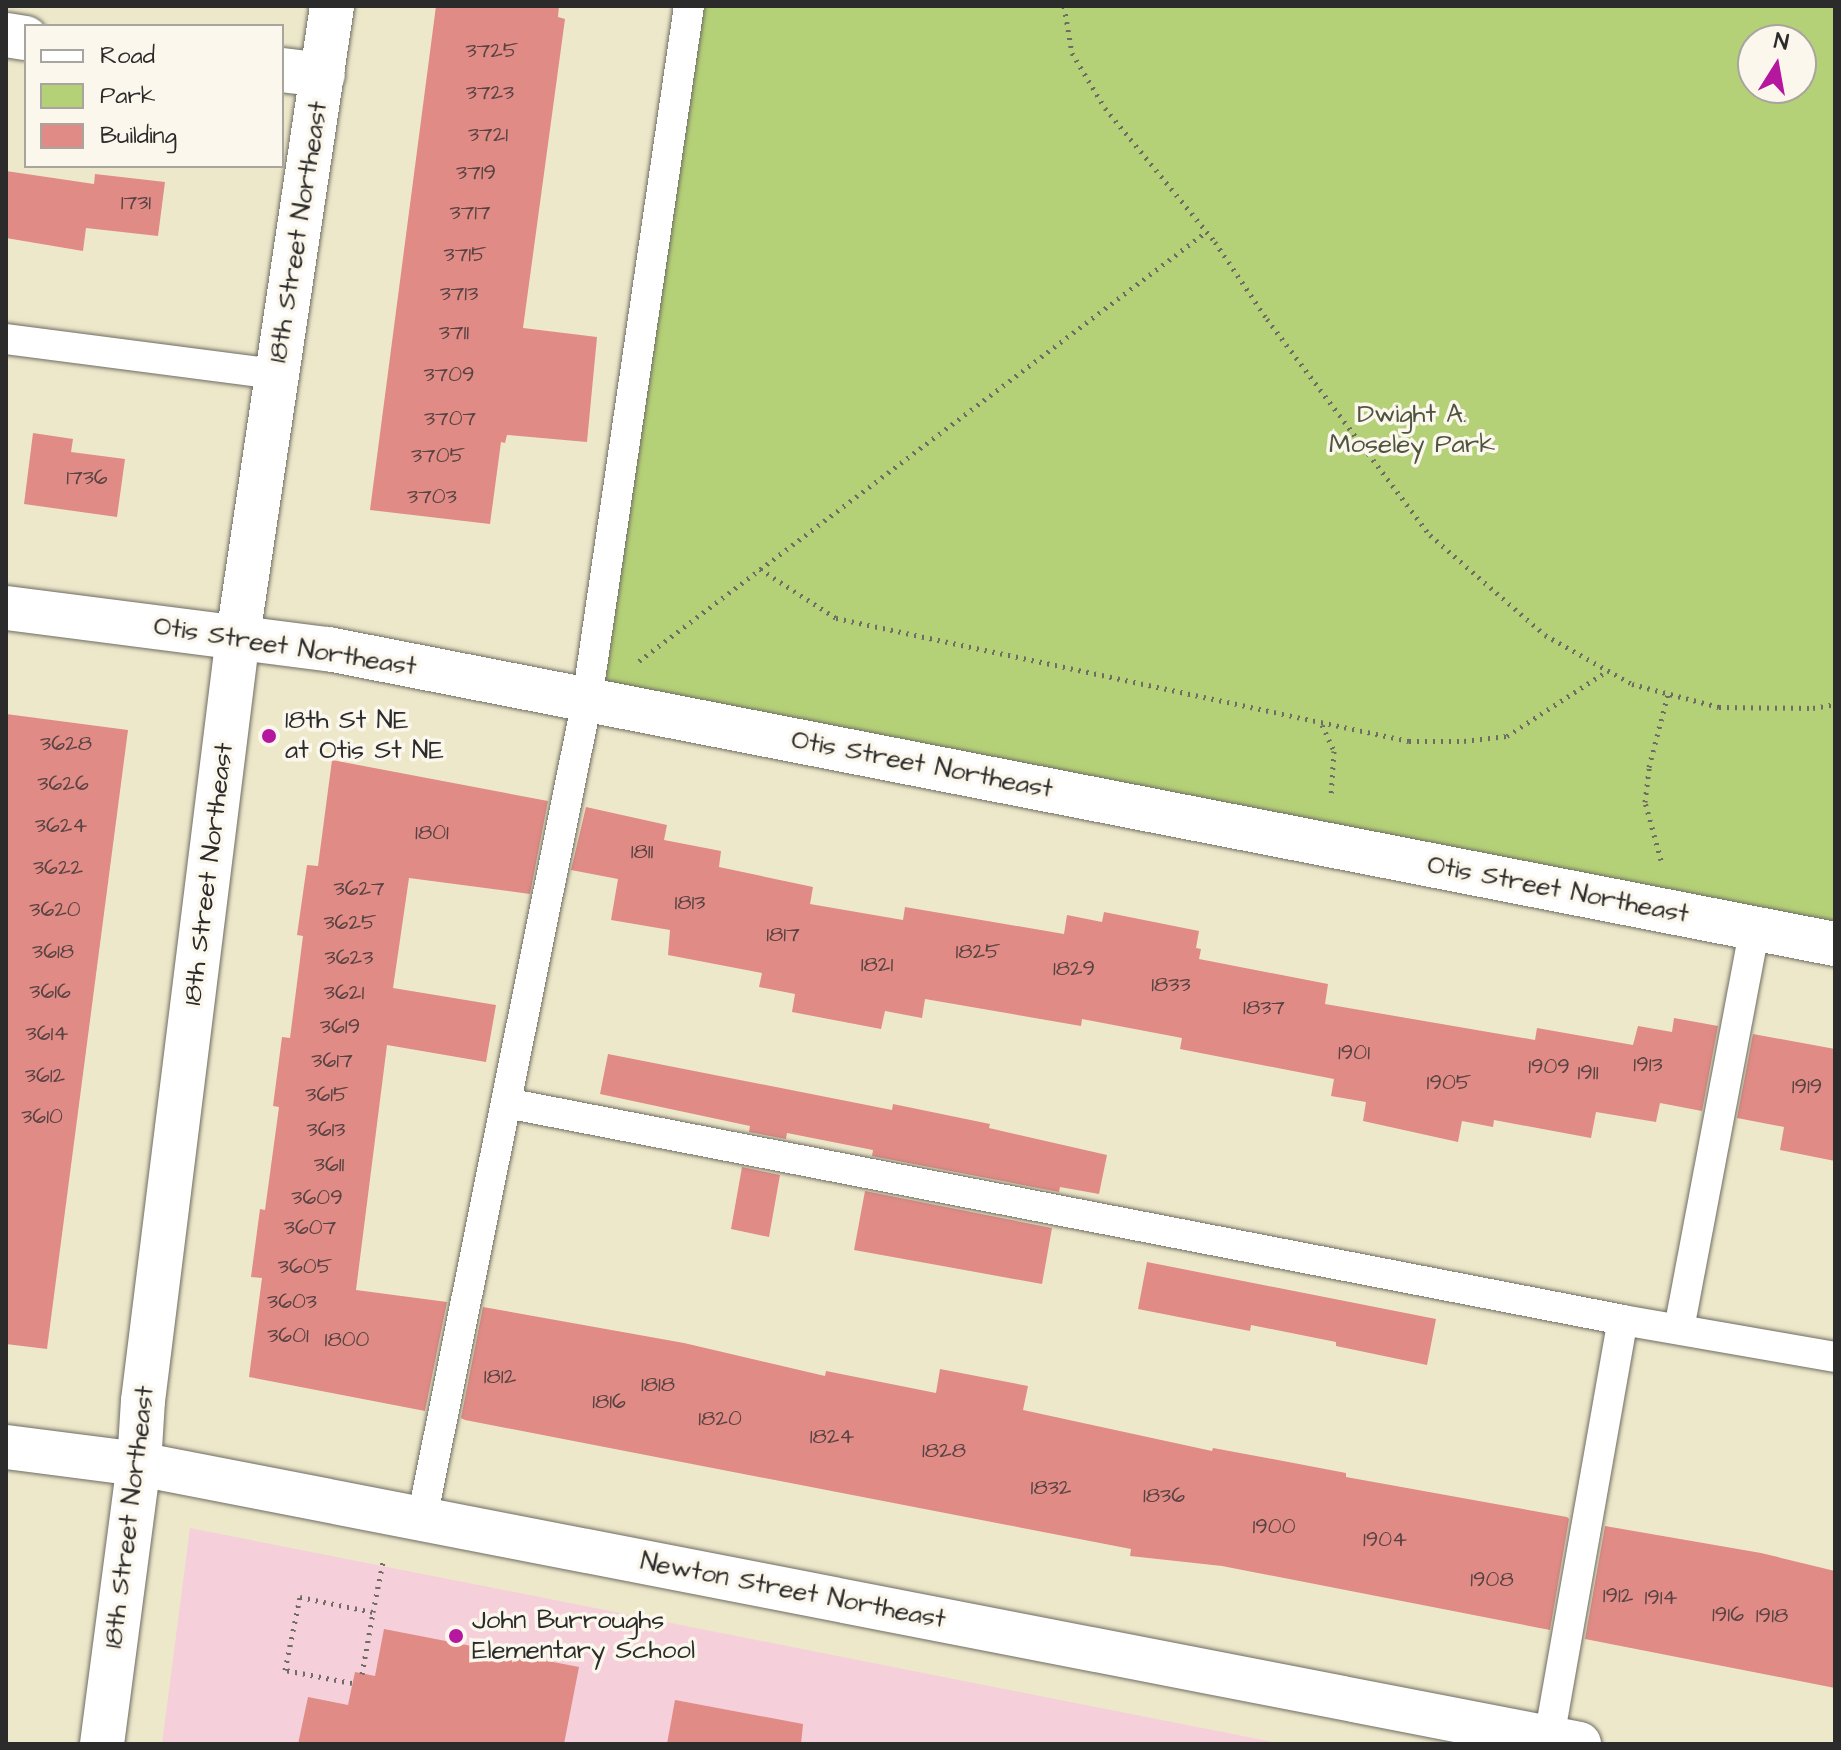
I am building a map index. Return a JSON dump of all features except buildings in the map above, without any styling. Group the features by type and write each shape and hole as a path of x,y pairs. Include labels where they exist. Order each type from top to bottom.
{"street":[{"name":"18th Street Northeast","path":"102,1744 139,1464 143,1401 238,636 277,374 302,72 332,6"},
{"name":"Otis Street Northeast","path":"6,608 328,649 1835,944"},
{"name":"Newton Street Northeast","path":"6,1447 139,1464 1564,1741"}],"lane":[{"path":"407,1516 506,1103 587,700 689,6"},
{"path":"6,339 277,374"},
{"path":"1679,1329 1755,928"},
{"path":"506,1103 1623,1320 1835,1357"},
{"path":"1564,1741 1623,1320"}],"path":[{"path":"1064,6 1072,53 1105,108 1206,232 1267,319 1430,535 1545,635 1632,684 1719,707 1813,708 1835,704"},
{"path":"587,700 1206,232"},
{"path":"760,569 836,618 1409,741 1464,741 1507,736 1607,671"},
{"path":"1668,694 1649,767 1645,802 1653,841 1686,915"},
{"path":"1321,724 1334,751 1328,845"},
{"path":"362,1674 373,1612 407,1516"},
{"path":"352,1683 285,1670 300,1597 373,1612"}],"shaded area":[{"name":"John Burroughs Elementary School","path":"190,1528 1283,1744 162,1744"}],"green space":[{"name":"Dwight A. Moseley Park","path":"689,6 1835,6 1835,944 587,700"}],"place":[{"name":"18th St NE at Otis St NE","path":"269,736"},
{"name":"John Burroughs Elementary School","path":"456,1636"}]}
